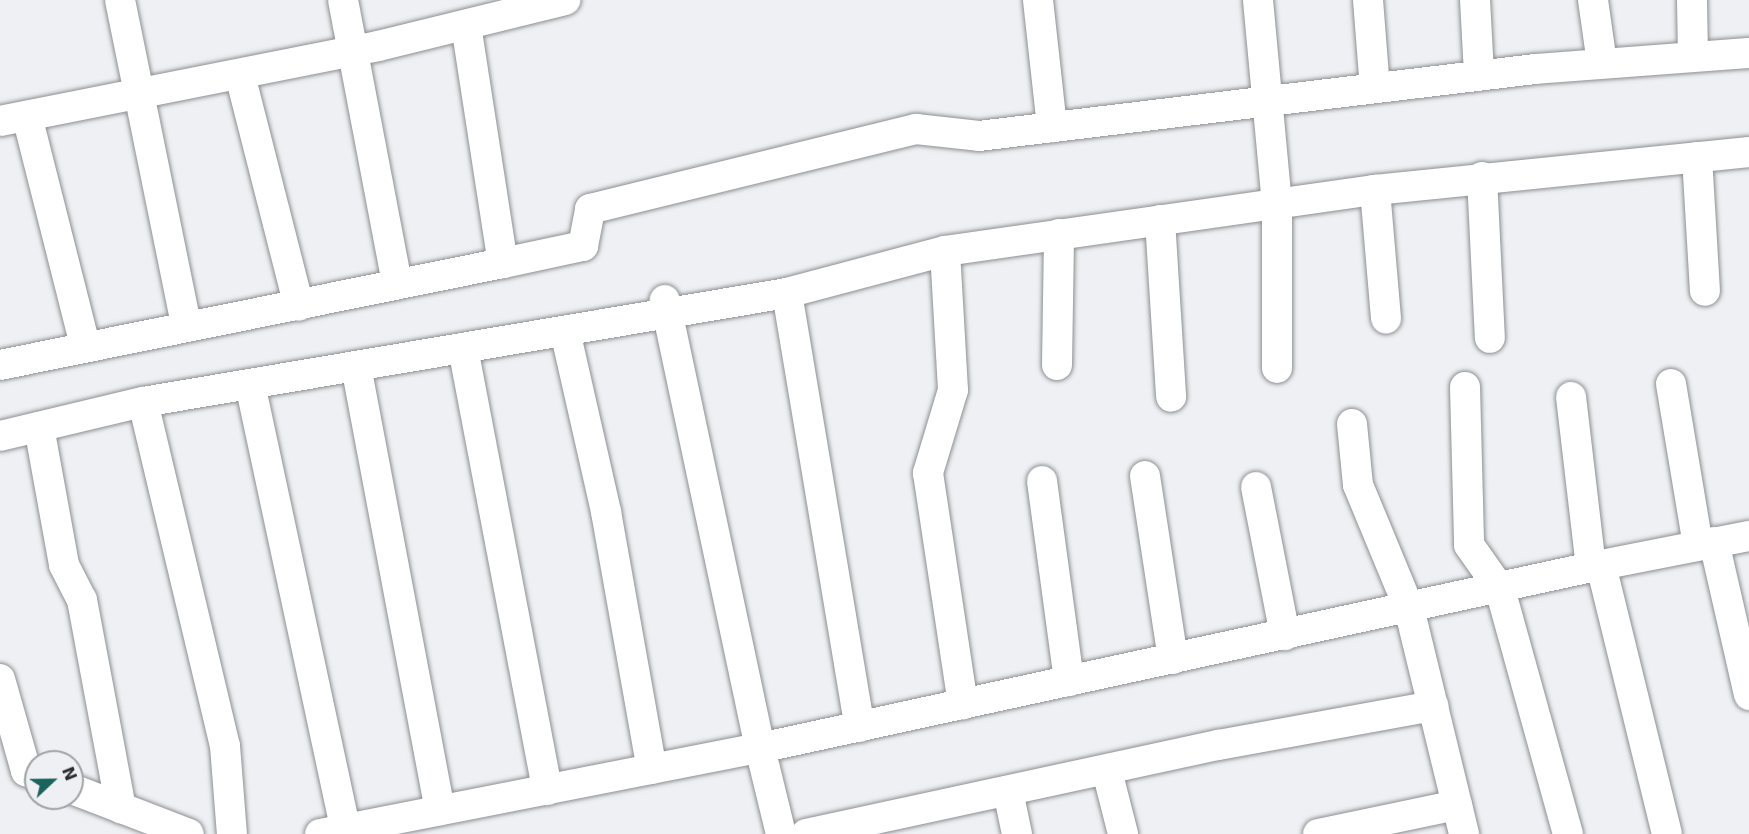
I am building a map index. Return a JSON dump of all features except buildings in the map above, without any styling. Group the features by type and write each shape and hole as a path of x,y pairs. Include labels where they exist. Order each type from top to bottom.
{"street":[{"path":"120,0 141,94 186,324"},
{"path":"344,0 349,52 397,284"},
{"path":"85,346 14,119 349,52 565,0"},
{"path":"1038,0 1052,127"},
{"path":"1258,0 1271,100 1277,204 1277,368"},
{"path":"1368,0 1375,88"},
{"path":"1475,0 1479,75"},
{"path":"1593,0 1602,63"},
{"path":"1692,0 1693,56"},
{"path":"466,25 503,263"},
{"path":"0,365 186,324 299,306 583,246 590,209 916,129 980,136 1479,75 1602,63 1749,53"},
{"path":"240,75 299,306"},
{"path":"0,436 143,402 565,331 666,307 787,293 945,251 1375,190 1482,177 1749,152"},
{"path":"1697,157 1705,291"},
{"path":"1482,177 1490,338"},
{"path":"1375,190 1386,319"},
{"path":"1160,220 1171,397"},
{"path":"1057,365 1059,234"},
{"path":"945,251 953,390 928,473 963,704"},
{"path":"787,293 860,727"},
{"path":"666,307 760,748 781,834"},
{"path":"565,331 606,512 652,769"},
{"path":"463,348 547,790"},
{"path":"356,366 440,810"},
{"path":"250,384 332,831 760,748 1500,589 1596,566 1749,536"},
{"path":"1671,384 1706,543 1749,694"},
{"path":"1465,387 1469,545 1500,589 1568,834"},
{"path":"1571,396 1596,566 1668,834"},
{"path":"143,402 225,746 232,834"},
{"path":"1352,424 1358,484 1409,608 1464,834"},
{"path":"39,427 64,565 82,600 121,808"},
{"path":"1146,476 1173,659"},
{"path":"1042,481 1069,681"},
{"path":"1256,487 1285,635"},
{"path":"0,678 21,769"},
{"path":"806,834 904,824 1008,791 1433,706"},
{"path":"1107,771 1123,834"},
{"path":"1008,791 1017,834"},
{"path":"84,794 189,834"},
{"path":"1334,832 1457,805"}]}
